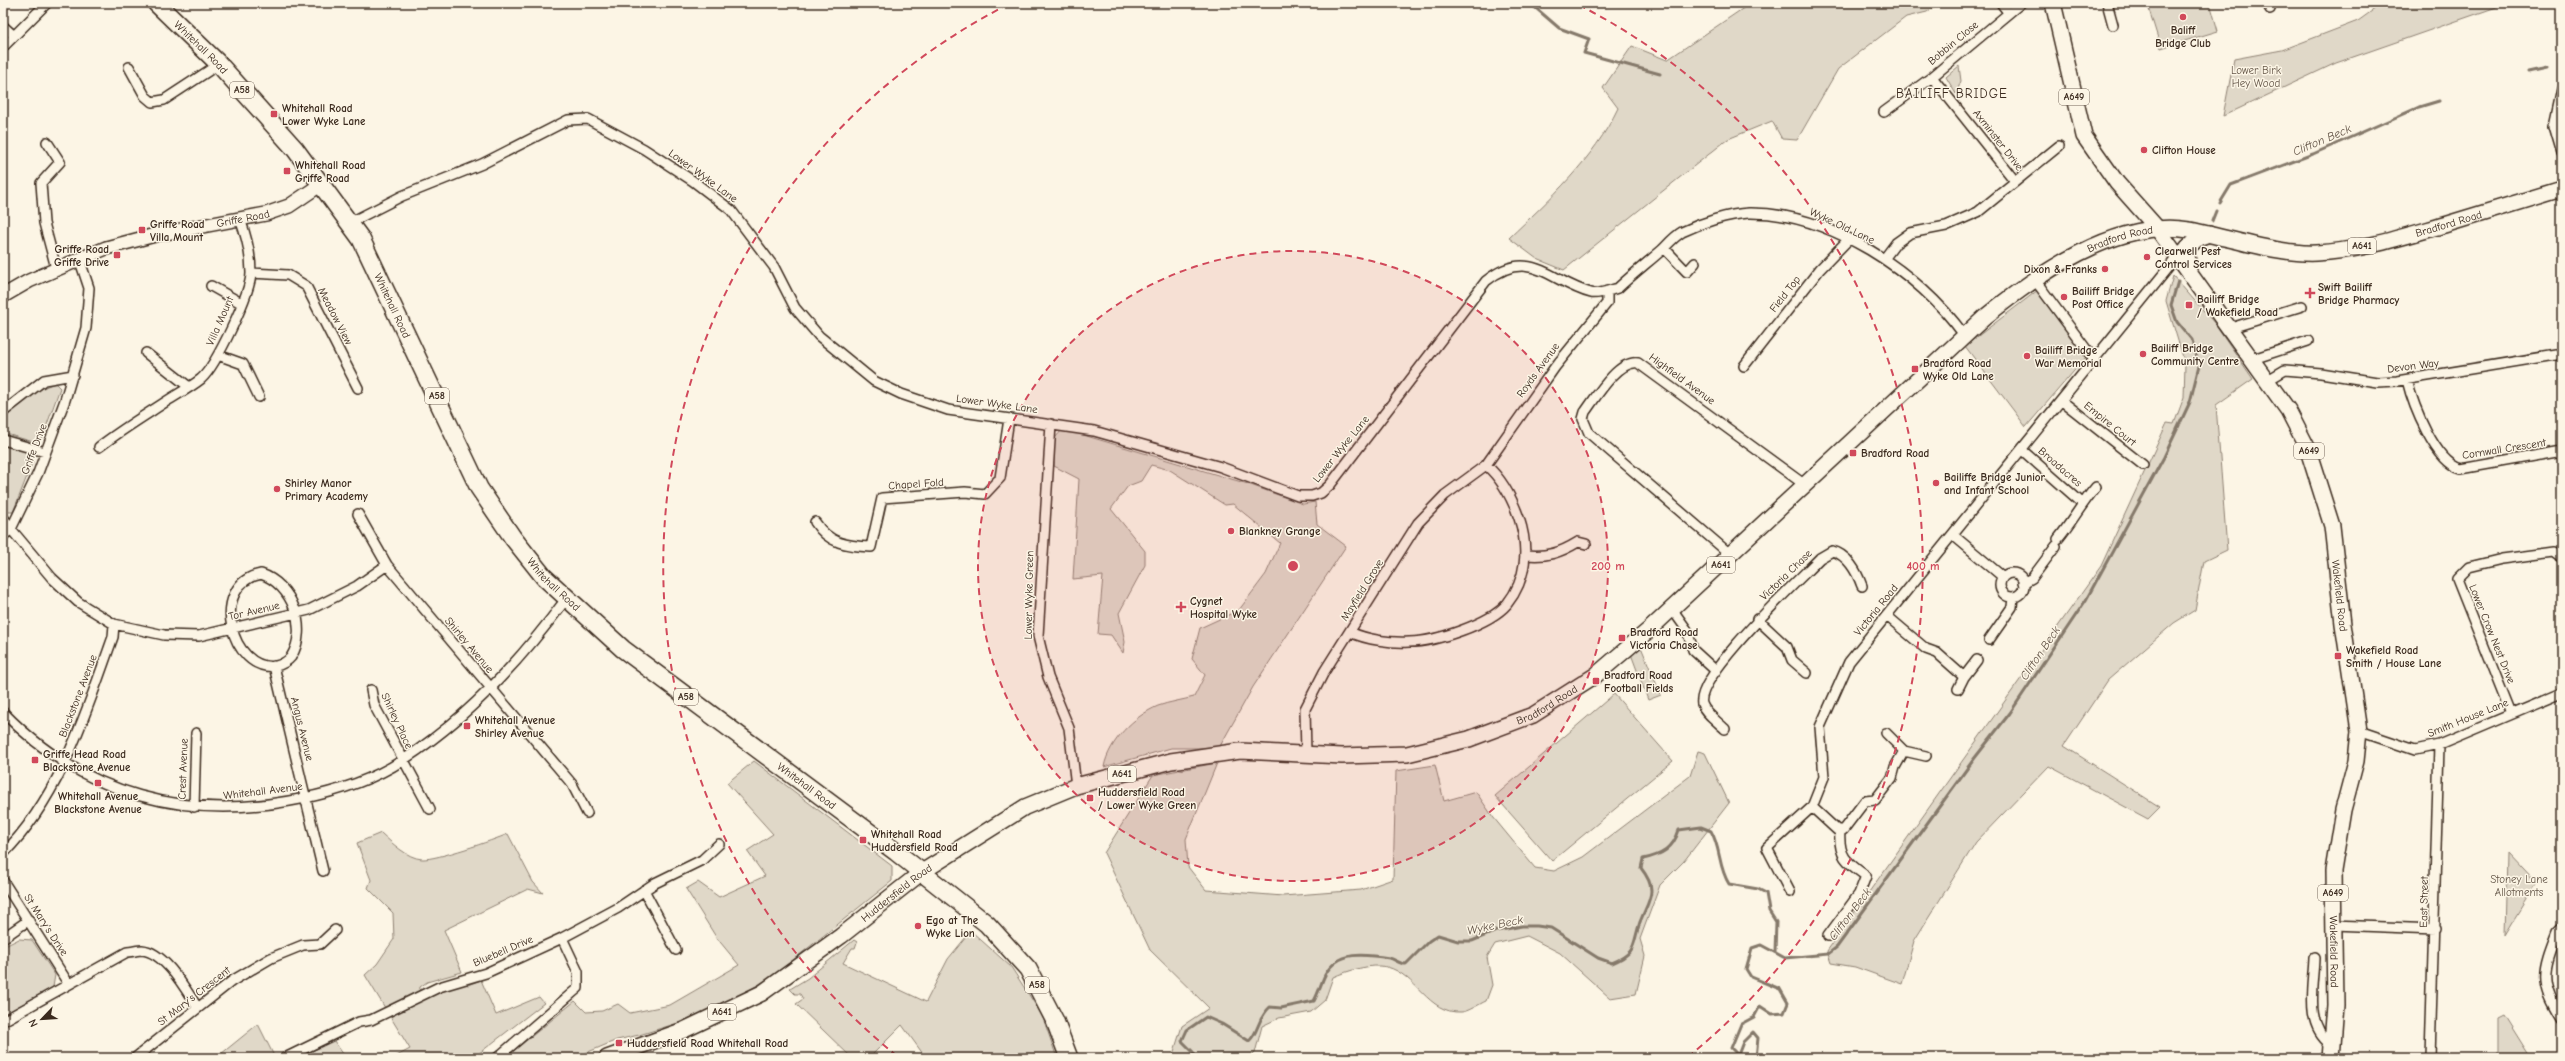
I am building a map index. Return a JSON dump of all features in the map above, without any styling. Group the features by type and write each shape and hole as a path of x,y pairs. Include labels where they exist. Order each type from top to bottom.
{"highway":[{"name":"Whitehall Road","path":"156,3 219,64 295,149 361,239 479,488 544,577 566,599 623,649 922,872 987,924 1028,969 1055,1021 1069,1058"}],"main road":[{"name":"A649","path":"2053,3 2084,136 2116,183 2157,228"},
{"name":"Bradford Road","path":"1222,754 1240,751 1342,756 1407,754 1469,739 1533,715 1596,675 1672,609 1731,556 1964,335 2022,287 2052,268 2108,241 2157,228 2209,234 2294,252 2314,253 2347,250 2402,237 2562,189"},
{"name":"Wakefield Road","path":"2157,228 2231,328 2288,410 2307,447 2332,526 2343,624 2359,731 2356,761 2343,810 2333,871 2334,1005 2331,1052"},
{"path":"2188,270 2187,248 2198,238 2209,234"},
{"name":"Huddersfield Road","path":"607,1058 684,1030 762,993 841,936 922,872 1025,807 1076,786 1171,761 1222,754"}],"street":[{"path":"3,46 47,3"},
{"path":"2001,3 2008,12"},
{"name":"Bobbin Close","path":"1884,112 1932,77 2008,12 2021,3"},
{"path":"2107,3 2114,25"},
{"path":"3,26 14,36"},
{"path":"129,67 145,96 152,102 157,102 174,94 219,64"},
{"name":"Axminster Drive","path":"1932,77 2015,181"},
{"path":"2562,89 2554,126 2562,153"},
{"name":"Lower Wyke Lane","path":"350,223 402,196 482,164 568,120 588,119 644,149 693,181 731,210 774,267 795,308 819,336 874,381 900,394 948,410 1094,431 1221,467 1298,496 1312,496 1321,493 1330,485 1486,281 1497,272 1522,265 1537,267 1592,293 1606,291"},
{"path":"47,142 60,162 41,183 44,223 56,268"},
{"name":"Axminster Drive","path":"1884,259 1896,243 1910,233 1946,226 1978,212 2059,146"},
{"name":"Griffe Road","path":"4,293 56,268 106,248 155,235 266,214 289,206 320,185"},
{"name":"Wyke Old Lane","path":"1606,291 1618,288 1681,233 1716,220 1748,213 1800,219 1848,240 1884,259 1915,283 1951,317 1964,335"},
{"name":"Villa Mount","path":"99,447 121,430 189,387 205,375 218,355 241,303 251,273 245,234 240,219"},
{"name":"Field Top","path":"1744,366 1820,269 1848,240"},
{"path":"1664,248 1687,272"},
{"name":"Victoria Road","path":"1790,892 1768,848 1812,807 1824,777 1820,727 1850,662 2178,256"},
{"name":"Griffe Drive","path":"11,529 38,474 44,452 72,375 86,328 89,288 79,258"},
{"path":"1680,280 1695,264"},
{"name":"Meadow View","path":"251,273 288,276 306,286 358,388"},
{"path":"2035,280 2095,360"},
{"path":"211,286 241,303"},
{"name":"Royds Avenue","path":"1486,464 1559,362 1607,303 1606,291"},
{"path":"2231,328 2302,306"},
{"path":"2253,359 2308,341"},
{"path":"146,353 189,387"},
{"name":"Devon Way","path":"2268,380 2285,370 2321,372 2377,382 2407,380 2562,354"},
{"path":"218,355 243,364 259,397"},
{"name":"Highfield Avenue","path":"1731,556 1622,462 1587,429 1583,419 1585,412 1618,370 1632,362 1643,366 1805,485"},
{"path":"3,412 44,380 72,375"},
{"name":"Cornwall Crescent","path":"2407,380 2422,421 2443,457 2454,467 2461,469 2562,451"},
{"name":"Empire Court","path":"2062,401 2143,466"},
{"name":"Chapel Fold","path":"815,522 822,533 844,546 871,547 882,498 965,492 985,494 1000,478 1009,419"},
{"name":"Lower Wyke Green","path":"1051,424 1038,636 1048,677 1069,728 1076,786"},
{"path":"3,440 44,452"},
{"name":"Broadacres","path":"2022,450 2082,503"},
{"path":"1350,632 1360,637 1410,643 1454,634 1480,624 1506,605 1522,578 1526,556 1523,530 1515,506 1498,476 1486,464"},
{"name":"Mayfield Grove","path":"1306,754 1304,709 1350,632 1418,523 1445,495 1486,464"},
{"name":"Broadacres","path":"2023,583 2032,578 2077,514 2082,503 2096,487"},
{"name":"Shirley Avenue","path":"358,514 387,565 572,784 587,813"},
{"path":"3,516 11,529 52,578 78,602 114,624"},
{"path":"3,536 11,529"},
{"path":"1953,535 2003,577"},
{"path":"1526,556 1541,557 1560,554 1578,542 1586,544"},
{"name":"Victoria Chase","path":"1725,729 1702,704 1702,695 1716,670 1757,619 1820,558 1832,551 1840,552 1857,572 1862,586"},
{"name":"Lower Crow Nest Drive","path":"2511,714 2457,579 2469,567 2502,558 2554,552 2562,558"},
{"name":"Tor Avenue","path":"114,624 164,635 198,636 233,629 295,614 330,601 357,586 387,565"},
{"path":"1989,640 2012,607 2013,597 2022,590 2023,583 2020,576 2013,573 2003,577 2000,583 2001,590 2006,595 2013,597"},
{"path":"261,574 279,584 291,597 299,631 290,658 280,665 268,667 250,659 240,648 233,629 231,603 235,590 251,576 261,574"},
{"name":"Whitehall Avenue","path":"3,712 19,728 64,764 112,787 159,801 194,807 222,809 305,798 356,783 402,761 444,732 490,688 539,635 566,599"},
{"path":"1672,609 1687,630 1693,650 1716,670"},
{"path":"1887,616 1926,649 1937,652 1964,677"},
{"path":"1757,619 1787,647 1792,660 1807,673"},
{"name":"Blackstone Avenue","path":"3,854 30,822 64,764 82,723 113,637 114,624"},
{"path":"1958,689 1964,677 1977,660"},
{"name":"Angus Avenue","path":"274,666 324,871"},
{"name":"Shirley Place","path":"370,690 374,705 402,761 430,809"},
{"name":"Smith House Lane","path":"2359,731 2415,750 2439,746 2562,693"},
{"name":"Crest Avenue","path":"194,807 196,733"},
{"path":"1886,734 1904,751 1926,756"},
{"name":"East Street","path":"2430,1058 2435,929 2439,746"},
{"path":"1812,807 1836,830 1843,830 1865,801 1875,800 1892,778 1895,767 1904,751"},
{"path":"1828,936 1859,894 1866,876 1845,860 1839,845 1840,830"},
{"name":"Bluebell Drive","path":"285,1058 359,1022 371,1020 409,999 439,987 486,972 562,938 618,908 644,890 702,860 719,844"},
{"name":"St Mary's Drive","path":"3,881 68,983"},
{"path":"644,890 676,950"},
{"path":"3,938 29,920"},
{"path":"2334,925 2435,929"},
{"path":"2562,928 2558,932 2545,964 2547,988 2562,1018"},
{"name":"St Mary's Crescent","path":"135,1058 221,988 258,965 303,945 320,944 335,930"},
{"path":"497,1058 578,988 578,972 562,938"},
{"path":"3,1021 68,983 127,952 142,950 155,954 166,964 197,1007"},
{"path":"2316,958 2313,1020 2321,1038 2331,1052"}],"green space":[{"path":"1751,3 1939,3 1927,12 1906,17 1838,69 1797,140 1782,139 1772,121 1728,139 1564,270 1537,259 1509,238 1570,178 1584,162 1608,127 1618,108 1603,88 1632,46 1667,60"},
{"name":"Baliff Bridge Club","path":"2147,3 2210,3 2218,31 2161,48"},
{"name":"Lower Birk Hey Wood","path":"2383,3 2508,3 2336,63 2223,116 2234,59 2282,50 2358,21"},
{"path":"1959,66 1961,81 1956,94 1946,77"},
{"path":"2173,276 2216,325 2253,379 2216,405 2227,550 2204,561 2195,610 2174,623 2108,680 2064,746 2160,807 2148,819 2049,766 1976,842 1914,941 1902,984 1855,967 1831,963 1827,951 2101,566 2167,423 2174,424 2184,397 2185,364 2166,301"},
{"path":"2038,290 2086,357 2026,427 1965,346"},
{"path":"55,383 60,388 43,436 37,443 3,433 3,421 14,409 26,398"},
{"path":"1063,429 1248,484 1303,504 1315,502 1317,524 1346,546 1253,687 1219,748 1171,748 1104,767 1111,748 1117,739 1124,730 1140,716 1158,706 1194,697 1205,675 1192,659 1200,628 1239,610 1266,574 1280,543 1233,504 1225,505 1170,470 1151,465 1141,481 1128,486 1111,509 1145,551 1145,565 1119,613 1125,642 1123,653 1111,635 1098,634 1103,576 1073,579 1079,479 1054,466 1054,439"},
{"path":"3,445 28,452 33,461 13,512 5,512 3,508"},
{"path":"1641,647 1661,695 1648,700 1631,654"},
{"path":"1614,694 1673,761 1552,861 1495,796"},
{"path":"1698,751 1705,753 1729,803 1684,861 1660,885 1640,939 1645,956 1636,994 1610,998 1560,953 1527,936 1495,944 1487,957 1492,985 1486,1001 1467,1011 1450,1011 1440,1007 1397,971 1381,966 1367,967 1352,970 1333,977 1325,1000 1311,1012 1279,1018 1262,1026 1255,1053 1249,1058 1172,1058 1182,1026 1209,1008 1150,950 1104,853 1153,775 1217,763 1186,839 1188,867 1206,890 1283,896 1361,890 1393,879 1396,771 1435,765 1444,801 1476,792 1493,817 1535,868 1554,871 1583,857 1690,776"},
{"path":"754,761 892,866 892,881 773,976 732,1000 678,1023 617,1040 574,1058 505,1058 575,1001 586,1012 602,1011 618,1004 630,1013 670,1005 739,965 716,937 686,889 698,882 719,897 765,876 747,851 773,834 727,783"},
{"path":"381,833 405,853 422,859 452,853 508,834 533,882 543,893 528,889 444,930 462,972 427,982 420,987 419,993 464,983 468,985 481,980 496,1015 539,997 544,1003 473,1058 393,1058 410,1049 365,975 377,964 394,939 393,913 368,888 371,880 357,843"},
{"name":"Stoney Lane Allotments","path":"2507,853 2536,884 2505,935"},
{"path":"971,931 1011,967 1042,1015 1057,1058 926,1058 902,1025 869,1058 852,1058 796,1004 803,999 800,994 795,994 790,989 808,978 854,940 857,942 855,948 852,948 843,963 926,1002 948,959"},
{"path":"19,939 32,940 55,975 53,987 3,1015 3,947"},
{"path":"2504,1015 2531,1058 2498,1058 2498,1018"},
{"path":"258,1024 275,1058 216,1058"},
{"path":"334,1041 346,1058 297,1058"}],"waterway":[{"path":"1530,3 1559,28 1589,39 1584,53 1660,74"},
{"name":"Clifton Beck","path":"2528,72 2546,68"},
{"name":"Clifton Beck","path":"2220,203 2231,185 2313,154 2419,107 2439,101"},
{"name":"Clifton Beck","path":"2212,221 2216,211"},
{"name":"Clifton Beck","path":"1756,1058 1758,1038 1753,1032 1743,1042 1738,1055 1731,1048 1741,1024 1754,1017 1760,1006 1772,1014 1784,1013 1788,1003 1780,989 1751,977 1746,969 1752,948 1761,945 1785,958 1828,954 1837,947 1974,759 2010,713 2086,600 2164,457 2190,402 2199,366 2192,340 2177,322 2171,305 2178,281"},
{"name":"Wyke Beck","path":"1196,1058 1193,1052 1182,1041 1187,1030 1206,1017 1222,1024 1249,1041 1255,1034 1263,1016 1270,1007 1281,1008 1314,1001 1325,975 1330,967 1337,961 1353,956 1371,955 1393,959 1406,964 1429,941 1438,935 1458,941 1472,941 1496,931 1522,926 1551,928 1598,958 1612,963 1626,955 1633,947 1640,922 1651,895 1650,883 1641,868 1643,859 1666,850 1674,842 1679,830 1701,827 1711,831 1725,878 1729,884 1758,889 1766,893 1769,911 1776,922 1775,952"}],"place":[{"name":"Baliff Bridge Club","path":"2183,17"},
{"name":"Whitehall Road Lower Wyke Lane","path":"274,114"},
{"name":"Clifton House","path":"2144,150"},
{"name":"Whitehall Road Griffe Road","path":"287,171"},
{"name":"Griffe Road Villa Mount","path":"142,230"},
{"name":"Griffe Road Griffe Drive","path":"117,255"},
{"name":"Clearwell Pest Control Services","path":"2147,257"},
{"name":"Dixon & Franks","path":"2105,269"},
{"name":"Swift Bailiff Bridge Pharmacy","path":"2310,293"},
{"name":"Bailiff Bridge Post Office","path":"2064,297"},
{"name":"Bailiff Bridge / Wakefield Road","path":"2189,305"},
{"name":"Bailiff Bridge Community Centre","path":"2143,354"},
{"name":"Bailiff Bridge War Memorial","path":"2027,356"},
{"name":"Bradford Road Wyke Old Lane","path":"1915,369"},
{"name":"Bradford Road","path":"1853,453"},
{"name":"Bailiffe Bridge Junior and Infant School","path":"1936,483"},
{"name":"Shirley Manor Primary Academy","path":"277,489"},
{"name":"Blankney Grange","path":"1231,531"},
{"name":"Cygnet Hospital Wyke","path":"1181,607"},
{"name":"Bradford Road Victoria Chase","path":"1622,638"},
{"name":"Wakefield Road Smith / House Lane","path":"2338,656"},
{"name":"Bradford Road Football Fields","path":"1596,681"},
{"name":"Whitehall Avenue Shirley Avenue","path":"467,726"},
{"name":"Griffe Head Road Blackstone Avenue","path":"35,760"},
{"name":"Whitehall Avenue Blackstone Avenue","path":"98,783"},
{"name":"Huddersfield Road / Lower Wyke Green","path":"1090,798"},
{"name":"Whitehall Road Huddersfield Road","path":"863,840"},
{"name":"Ego at The Wyke Lion","path":"918,926"},
{"name":"Huddersfield Road Whitehall Road","path":"619,1043"}],"district":[{"name":"BAILIFF BRIDGE","path":"1952,93"}]}
